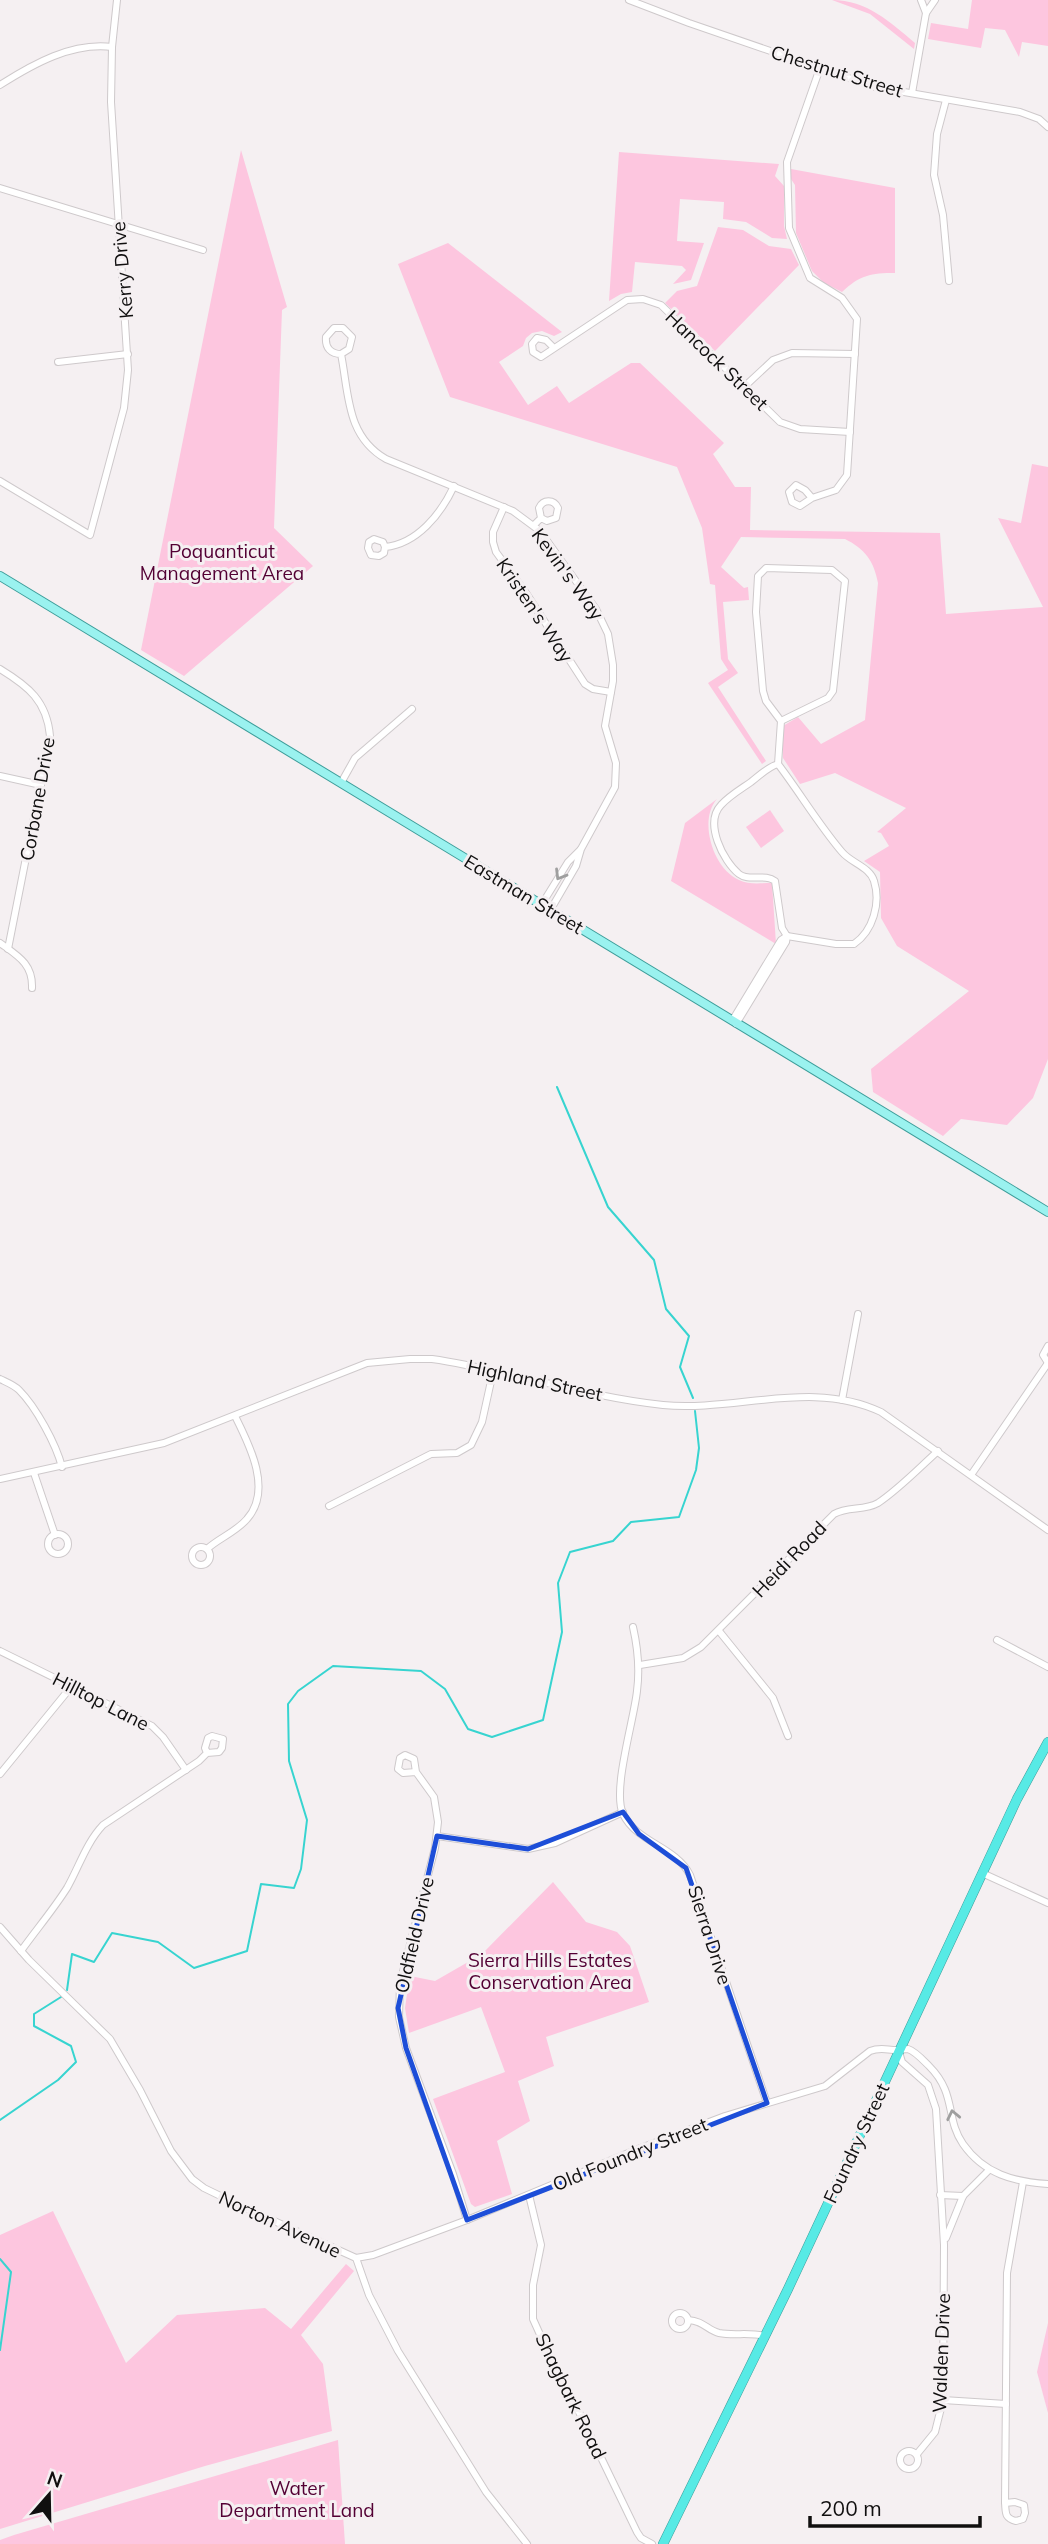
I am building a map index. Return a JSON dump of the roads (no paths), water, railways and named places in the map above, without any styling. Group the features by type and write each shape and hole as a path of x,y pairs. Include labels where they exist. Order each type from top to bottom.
{"highway":[{"name":"Foundry Street","path":"663,2544 765,2336 1027,1778 1048,1742"}],"main road":[{"name":"Eastman Street","path":"0,576 1048,1212"}],"street":[{"name":"Kerry Drive","path":"0,481 90,535 124,408 128,354 111,102 112,47 117,0"},
{"name":"Chestnut Street","path":"629,0 875,87 1027,114 1048,127"},
{"path":"921,0 926,13"},
{"path":"912,93 926,13 935,0"},
{"path":"0,85 76,47 112,47"},
{"path":"812,498 836,490 847,475 857,319 842,298 810,278 789,228 787,162 820,68"},
{"path":"946,100 937,134 934,175 943,215 949,281"},
{"path":"0,188 203,250"},
{"name":"Hancock Street","path":"554,348 627,300 643,299 661,305 780,422 800,429 850,432"},
{"name":"Kevin's Way","path":"339,327 347,330 352,341 349,349 341,354 333,353 326,342 328,333 339,327"},
{"path":"744,387 773,360 792,353 855,354"},
{"path":"58,362 128,354"},
{"name":"Kevin's Way","path":"341,354 351,414 364,441 386,459 518,513 534,525 589,598 605,626 612,656 611,692 605,726 616,763 616,781 609,800 581,849 568,862 547,906"},
{"path":"385,547 404,542 431,522 441,511 454,486"},
{"name":"Kristen's Way","path":"504,507 494,532 496,552 585,684 592,689 611,692"},
{"path":"534,525 541,518"},
{"path":"734,1022 781,940 787,936 836,944 854,944 867,931 874,918 875,883 871,874 844,855 778,764 781,721 766,701 763,691 756,612 758,576 766,568 832,570 845,581 833,691 828,698 781,721"},
{"name":"Corbane Drive","path":"0,669 30,688 44,707 50,736 8,949"},
{"path":"341,783 355,758 412,709"},
{"path":"778,764 720,806 715,821 716,840 736,870 744,877 769,877 775,881 782,928 787,936"},
{"path":"0,776 41,785"},
{"path":"0,943 30,969 32,988"},
{"path":"842,1400 858,1314"},
{"path":"971,1475 1048,1363 1043,1355 1048,1346"},
{"name":"Highland Street","path":"0,1479 149,1447 235,1416 354,1367 379,1361 432,1359 597,1394 666,1405 699,1406 803,1396 858,1402 881,1412 1048,1530"},
{"path":"329,1506 417,1460 437,1452 457,1453 471,1445 482,1422 494,1372"},
{"path":"0,1379 15,1386 30,1405 56,1450 62,1467"},
{"path":"206,1549 246,1520 255,1506 258,1493 258,1479 250,1446 235,1416"},
{"name":"Heidi Road","path":"639,1665 683,1658 695,1652 834,1514 845,1509 865,1508 878,1503 938,1451"},
{"path":"34,1473 55,1535"},
{"path":"437,1836 499,1847 528,1849 555,1843 623,1812 620,1790 637,1693 639,1665 633,1626"},
{"path":"719,1631 773,1698 788,1736"},
{"path":"997,1640 1048,1667"},
{"name":"Hilltop Lane","path":"0,1651 155,1729 186,1770"},
{"path":"0,1774 71,1687"},
{"path":"21,1951 56,1906 95,1834 103,1825 207,1753"},
{"name":"Oldfield Drive","path":"415,1772 434,1797 438,1810 437,1836 402,1973 398,2008 406,2048 467,2220"},
{"name":"Sierra Drive","path":"623,1812 634,1829 674,1855 690,1875 767,2103"},
{"path":"982,1873 1048,1903"},
{"name":"Norton Avenue","path":"0,1927 110,2039 171,2151 192,2179 241,2206 356,2258 369,2295 398,2351 486,2492 527,2544"},
{"name":"Old Foundry Street","path":"356,2258 373,2255 467,2220 658,2141 830,2084 874,2049 898,2050"},
{"path":"898,2050 908,2049 940,2077 949,2095 956,2133 989,2170 1023,2182 1048,2184"},
{"name":"Walden Drive","path":"898,2050 902,2062 928,2085 936,2109 944,2245 943,2400 937,2427 917,2455"},
{"path":"912,2069 921,2058"},
{"name":"Walden Drive","path":"944,2245 947,2231 963,2196 989,2170"},
{"path":"1005,2502 1008,2263 1023,2182"},
{"name":"Shagbark Road","path":"529,2195 541,2245 533,2285 533,2319 637,2532 641,2538 652,2544"},
{"path":"940,2195 963,2196"},
{"path":"688,2320 702,2322 717,2332 746,2332 765,2336"},
{"path":"943,2400 1006,2404"}],"waterway":[{"path":"557,1087 608,1207 654,1260 666,1309 689,1336 680,1367 693,1398"},
{"path":"67,1990 72,1954 94,1962 112,1933 158,1942 194,1968 247,1951 261,1884 294,1888 301,1869 307,1820 289,1761 288,1704 298,1691 333,1666 421,1671 445,1689 468,1729 492,1737 543,1720 562,1632 558,1583 570,1552 613,1541 631,1522 679,1517 696,1470 699,1448 695,1411"},
{"path":"0,2120 58,2080 76,2062 71,2046 34,2026 34,2014 61,1997"},
{"path":"0,2259 11,2272 0,2350"}],"park label":[{"name":"Poquanticut Management Area","path":"222,562"},
{"name":"Sierra Hills Estates Conservation Area","path":"550,1971"},
{"name":"Water Department Land","path":"297,2499"}]}
